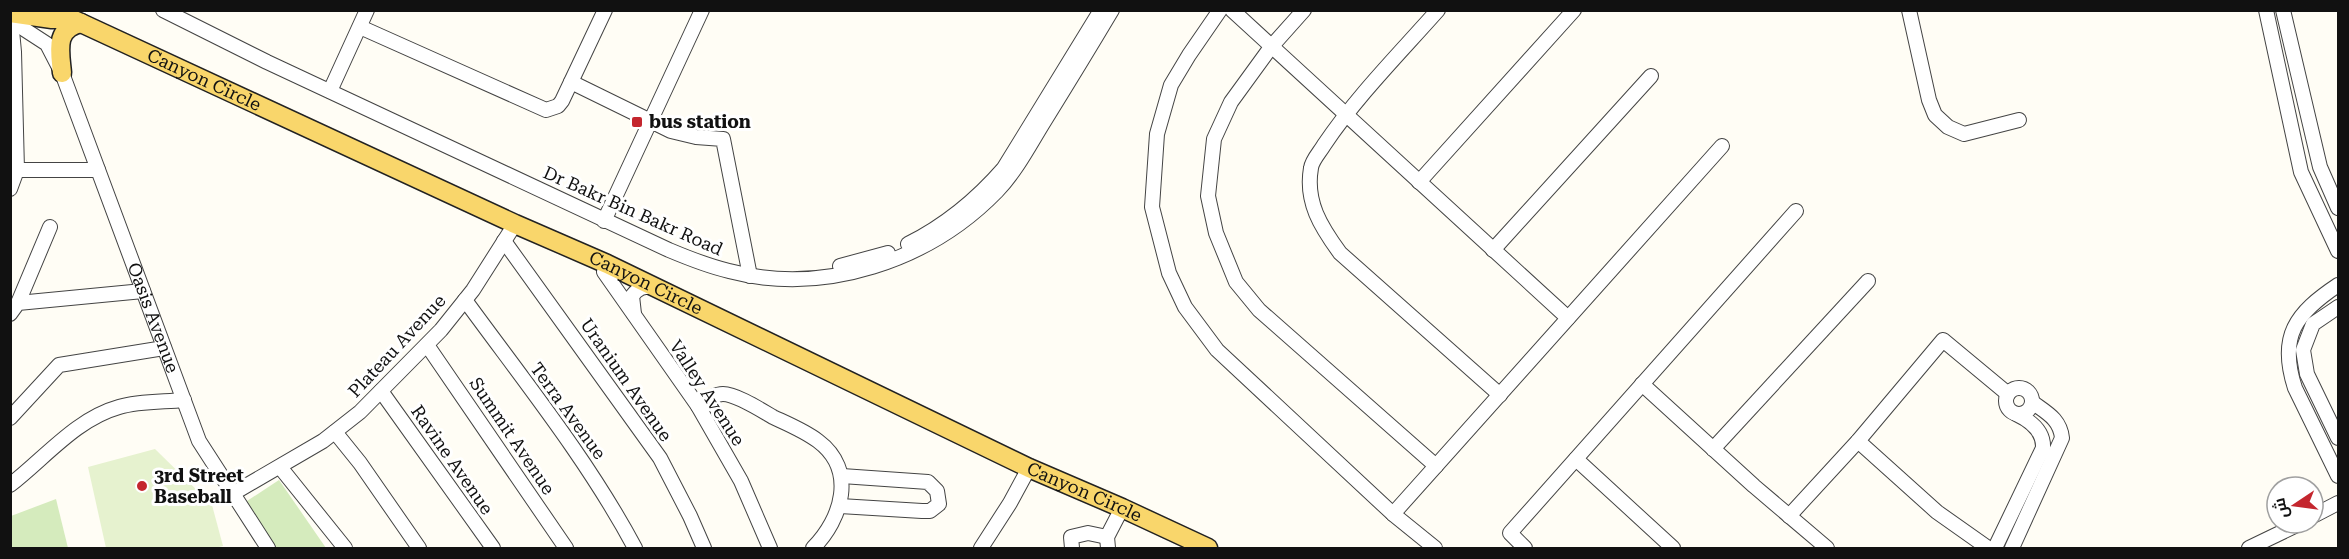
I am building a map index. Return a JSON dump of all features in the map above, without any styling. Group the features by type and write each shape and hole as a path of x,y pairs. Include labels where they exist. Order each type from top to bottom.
{"main road":[{"name":"Canyon Circle","path":"10,13 72,19 81,23 515,224 607,264 1029,468 1122,508 1208,549"},
{"name":"Oasis Avenue","path":"55,19 62,73"},
{"path":"59,45 62,33 69,27 81,23"}],"street":[{"name":"Dr Bakr Bin Bakr Road","path":"163,10 604,220 705,264 784,279 811,279 843,275 871,268 929,243 970,215 997,191 1017,167 1112,10"},
{"path":"330,91 368,10"},
{"path":"360,27 541,109 558,106 605,10"},
{"path":"604,220 702,10"},
{"path":"571,82 684,135 723,139 749,271 839,267 892,252 941,224 987,187 1004,168 1101,10"},
{"path":"1220,10 1189,54 1171,85 1157,134 1152,207 1169,273 1185,308 1217,350 1393,514 1435,549"},
{"path":"1232,10 1568,318"},
{"path":"1304,10 1271,47 1231,102 1214,139 1208,196 1216,232 1236,282 1260,310 1436,466"},
{"path":"1438,10 1345,114 1311,165 1309,182 1313,210 1322,228 1340,252 1500,395"},
{"path":"1419,182 1574,10"},
{"path":"1909,10 1929,99 1935,115 1948,127 1964,134 2019,120"},
{"path":"2266,10 2301,172 2338,251"},
{"path":"2283,10 2320,166 2338,208"},
{"path":"10,189 17,171 11,20"},
{"name":"Oasis Avenue","path":"11,20 47,44 62,73 199,441 268,549"},
{"path":"1493,250 1651,76"},
{"path":"1393,514 1722,146"},
{"path":"17,171 98,170"},
{"path":"1525,549 1510,533 1796,211"},
{"name":"Plateau Avenue","path":"232,494 335,432 381,392 427,345 465,300 515,224"},
{"path":"14,308 50,227"},
{"name":"Uranium Avenue","path":"504,241 660,458 704,549"},
{"name":"Valley Avenue","path":"607,264 604,272 698,406 741,481 770,549"},
{"path":"1713,449 1868,281"},
{"path":"2338,285 2319,298 2299,317 2288,352 2290,373 2295,388 2338,476"},
{"path":"638,321 633,310 632,296 636,290 644,286 656,287"},
{"path":"14,308 143,291"},
{"name":"Terra Avenue","path":"465,300 581,458 635,549"},
{"path":"2338,307 2313,324 2303,350 2307,374 2338,438"},
{"path":"1789,516 1858,441 1943,340 2008,394"},
{"name":"Summit Avenue","path":"427,345 566,549"},
{"path":"10,418 59,365 164,348"},
{"path":"1642,384 1827,549"},
{"path":"1995,549 2043,448 2040,433 2029,420 2016,414 2006,404 2008,394 2022,388 2027,391 2032,402 2055,418 2061,427 2062,438 2012,549"},
{"name":"Ravine Avenue","path":"381,392 493,549"},
{"path":"698,406 714,396 725,394 744,401 818,440 833,456 842,476 840,506 825,536 813,549"},
{"path":"10,485 37,465 75,430 94,417 120,406 184,400"},
{"path":"2016,414 2028,411 2032,402"},
{"path":"335,432 360,463 419,549"},
{"path":"1858,441 1937,512 1988,549"},
{"path":"1576,459 1672,549"},
{"path":"280,467 345,549"},
{"path":"981,549 1011,503 1029,468"},
{"path":"840,506 930,511 939,504 937,491 928,482 842,476"},
{"path":"1072,549 1071,537 1088,533 1107,543 1122,508"},
{"path":"2249,549 2265,545 2281,535"}],"green space":[{"name":"3rd Street Baseball","path":"155,449 212,505 223,546 215,548 106,548 88,467"},
{"path":"279,480 326,548 274,548 244,503"},
{"path":"56,499 68,548 11,548 11,516"}],"place":[{"name":"bus station","path":"637,122"},
{"name":"3rd Street Baseball","path":"142,486"}]}
